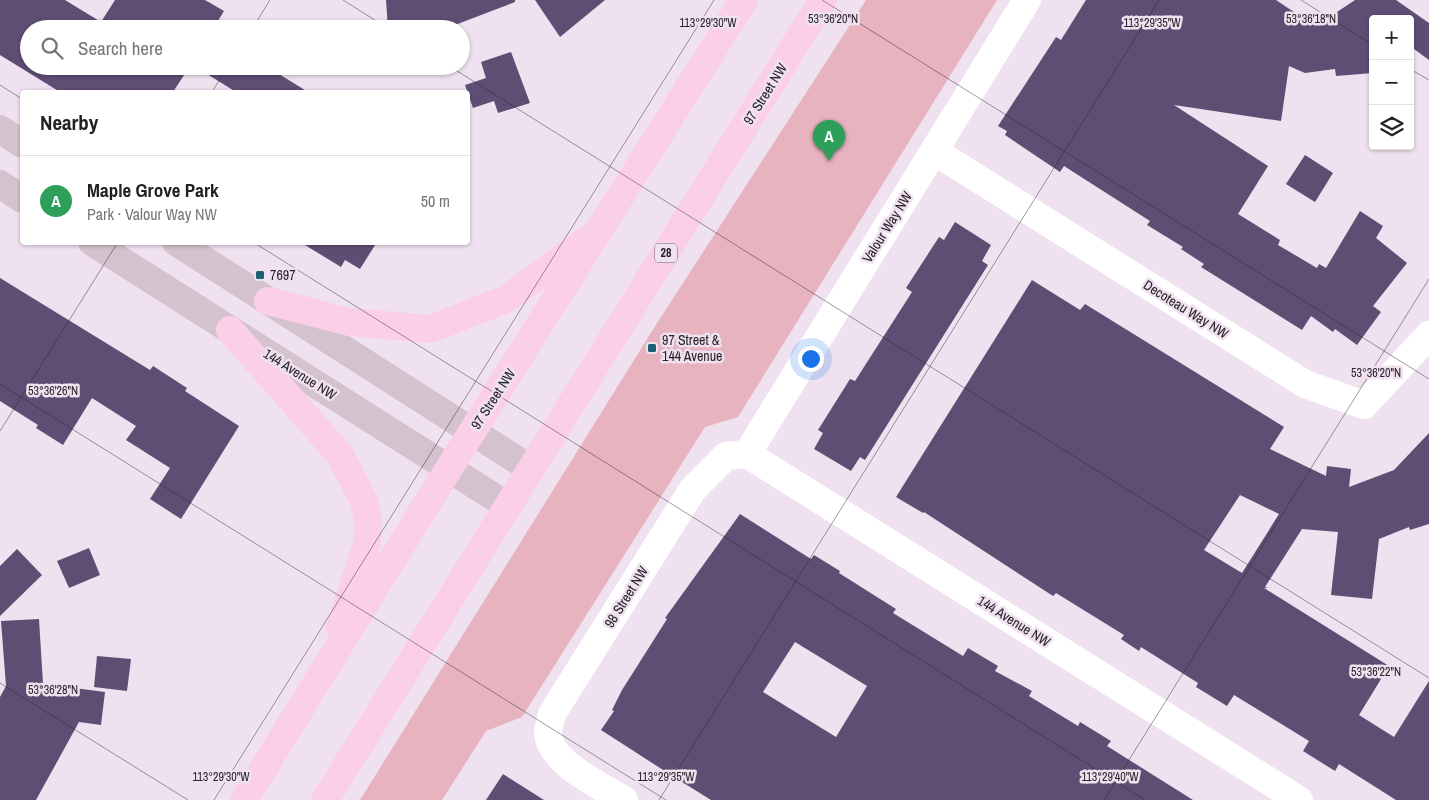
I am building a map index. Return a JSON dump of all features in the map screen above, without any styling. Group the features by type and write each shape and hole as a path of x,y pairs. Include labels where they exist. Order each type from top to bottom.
{"main road":[{"name":"97 Street NW","path":"244,800 449,469 744,0"},
{"name":"97 Street NW","path":"325,800 824,0"},
{"path":"268,302 349,322 430,329 506,299 598,231"},
{"path":"230,330 340,455 364,501 368,521 367,543 327,668"}],"street":[{"name":"Valour Way NW","path":"736,455 934,151 1027,0"},
{"path":"0,129 20,143"},
{"name":"Decoteau Way NW","path":"934,151 1305,384 1364,404 1429,335"},
{"path":"0,184 20,197"},
{"name":"144 Avenue NW","path":"97,245 508,506"},
{"path":"181,245 530,469"},
{"name":"98 Street NW","path":"624,800 569,766 553,749 548,732 552,714 693,489 736,455"},
{"name":"144 Avenue NW","path":"736,455 1299,800"}],"shaded area":[{"path":"866,0 997,0 738,417 705,427 522,717 486,731 442,800 360,800 654,328"}],"building":[{"path":"0,0 65,0 98,20 20,20 20,67 0,55"},
{"path":"115,0 205,0 224,11 218,20 102,20"},
{"path":"386,0 515,0 515,2 468,20 387,20"},
{"path":"535,0 605,0 560,37"},
{"path":"1086,0 1276,0 1300,16 1337,12 1355,0 1396,0 1429,23 1429,60 1414,49 1414,15 1369,15 1369,73 1336,76 1335,69 1305,73 1289,66 1281,121 1174,105 1268,166 1238,214 1280,240 1278,245 1317,268 1319,264 1326,268 1360,211 1383,226 1376,238 1407,263 1373,306 1381,312 1357,345 1335,329 1333,332 1311,316 1302,330 1201,267 1204,264 1181,249 1183,247 1147,225 1150,221 1064,166 1060,172 1005,135 1007,131 998,126 1056,37 1061,40"},
{"path":"511,52 530,103 498,113 494,101 473,108 470,99 470,90 467,90 465,85 486,78 481,62"},
{"path":"32,75 184,75 174,90 57,90"},
{"path":"209,75 281,75 305,90 233,90"},
{"path":"1305,155 1333,173 1315,202 1286,184"},
{"path":"955,222 991,245 982,261 988,265 865,460 860,457 851,471 814,449 823,433 818,430 850,379 855,381 912,292 906,288 939,237 944,240"},
{"path":"305,245 375,245 360,269 345,260 341,267"},
{"path":"0,278 150,370 153,366 187,388 185,391 239,426 181,519 150,499 170,468 126,440 136,426 92,398 63,445 36,428 38,425 0,401"},
{"path":"1032,280 1080,310 1085,304 1284,427 1270,449 1326,476 1327,466 1351,469 1349,487 1394,470 1429,433 1429,524 1410,530 1409,527 1379,539 1372,599 1331,595 1338,532 1302,529 1265,587 1268,588 1264,588 1389,666 1359,715 1394,737 1429,681 1429,800 1396,800 1339,764 1335,771 1303,751 1309,741 1234,695 1227,706 1196,687 1198,683 1141,647 1139,651 1121,639 1124,635 1056,593 1053,596 924,512 896,497","holes":["1240,495 1279,514 1242,573 1204,550"]},
{"path":"740,514 811,559 814,555 840,571 839,573 896,609 893,613 963,656 968,648 998,666 995,671 1032,691 1029,696 1078,726 1080,722 1111,741 1107,746 1193,800 711,800 601,730 614,711 612,710 622,690 667,619 665,618","holes":["795,642 867,686 836,737 763,692"]},
{"path":"89,548 100,575 69,588 57,561"},
{"path":"17,549 42,575 0,616 0,566"},
{"path":"39,619 43,684 105,692 101,725 79,722 36,800 0,800 0,697 6,686 1,621"},
{"path":"97,656 131,659 127,691 94,687"},
{"path":"503,774 544,800 486,800"}],"place":[{"name":"Maple Grove Park","path":"829,161"},
{"name":"7697","path":"260,275"},
{"name":"97 Street & 144 Avenue","path":"652,348"}]}
